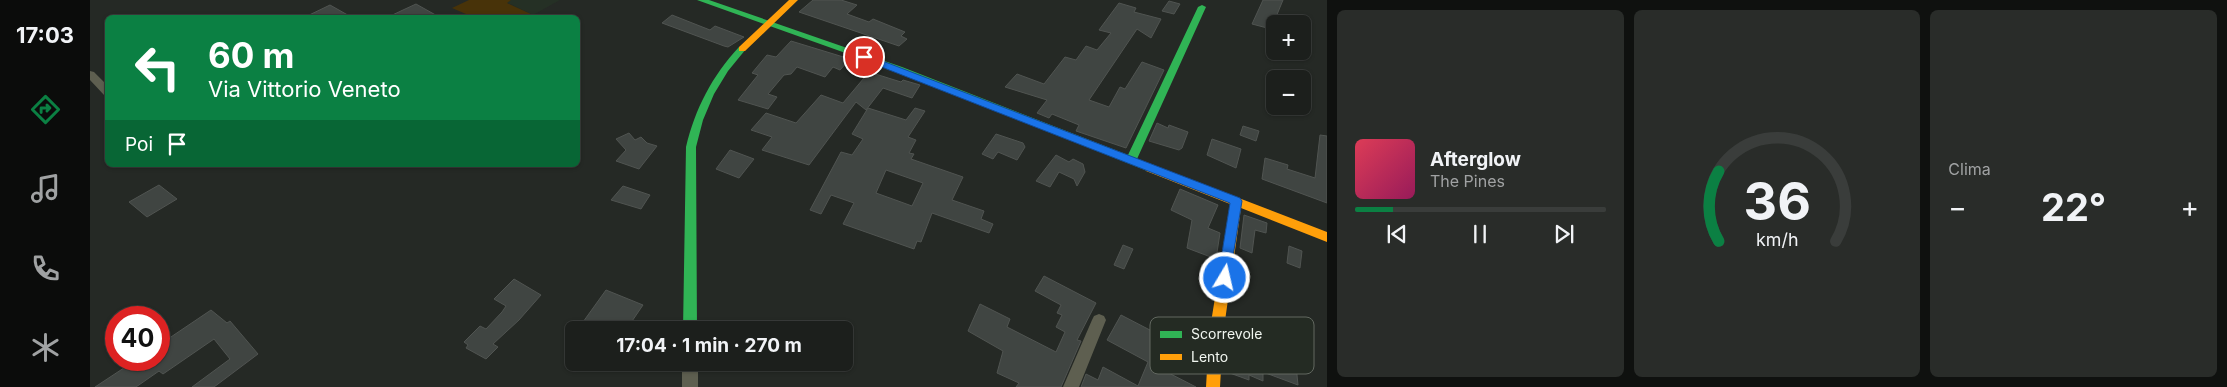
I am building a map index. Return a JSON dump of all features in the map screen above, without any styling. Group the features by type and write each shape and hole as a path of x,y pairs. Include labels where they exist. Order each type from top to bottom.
{"street":[{"path":"701,0 899,69 1327,236"},
{"path":"690,321 689,219 691,147 695,128 708,96 736,56 794,0"},
{"path":"1131,159 1202,7"},
{"path":"90,74 105,90"},
{"path":"1219,317 1236,201"},
{"path":"1070,387 1099,320"},
{"path":"690,371 690,387"},
{"path":"1213,387 1214,374"}],"shaded area":[{"path":"469,0 511,0 507,3 533,15 468,15 452,8"},
{"path":"511,0 560,0 533,15 506,2"}],"building":[{"path":"813,0 841,0 857,5 847,14 869,22 873,19 905,32 901,36 907,39 899,46 799,12"},
{"path":"1263,0 1283,0 1277,15 1266,15 1266,28 1252,24"},
{"path":"1169,1 1180,4 1174,14 1162,11"},
{"path":"1119,3 1136,8 1134,12 1161,19 1151,38 1137,29 1089,100 1109,107 1120,87 1125,89 1142,62 1164,70 1126,148 1076,131 1079,125 1052,114 1049,118 1037,113 1047,100 1005,87 1017,74 1044,84 1065,57 1076,60 1086,46 1097,50 1111,33 1099,30"},
{"path":"416,4 436,15 392,15"},
{"path":"330,5 348,15 309,15"},
{"path":"672,15 710,30 715,26 744,37 728,47 724,46 662,23"},
{"path":"791,41 850,59 840,70 833,67 825,77 797,67 791,74 784,75 768,94 777,97 768,109 738,100 758,75 752,73 767,55 776,57"},
{"path":"869,72 901,82 903,80 920,85 912,98 883,88 866,110 856,102 809,165 762,150 772,137 751,130 766,113 796,123 821,95 843,103"},
{"path":"868,108 906,120 915,108 925,111 908,137 916,140 909,153 914,154 911,159 963,177 952,200 984,211 981,219 993,224 989,233 932,213 921,242 917,241 914,249 843,224 854,203 831,195 821,214 810,210 841,152 852,155 863,139 852,134","holes":["886,170 923,183 912,206 876,193"]},
{"path":"1157,123 1168,128 1169,125 1188,132 1182,148 1179,150 1149,141"},
{"path":"1243,126 1259,131 1256,141 1240,135"},
{"path":"629,133 635,140 641,137 647,143 657,146 639,169 616,161 626,150 616,139"},
{"path":"996,134 1023,143 1025,147 1017,160 998,152 993,159 982,154"},
{"path":"1320,135 1327,136 1327,203 1262,179 1265,158 1288,165 1287,169 1315,178"},
{"path":"1212,139 1241,149 1236,168 1207,155"},
{"path":"730,150 754,159 739,178 716,169"},
{"path":"1056,155 1069,162 1073,159 1083,164 1085,172 1077,186 1074,179 1059,172 1050,187 1036,181"},
{"path":"159,185 177,199 147,217 129,202"},
{"path":"623,186 650,195 641,209 611,200"},
{"path":"1180,189 1218,205 1208,228 1220,233 1216,259 1187,248 1192,220 1171,210"},
{"path":"1244,215 1267,223 1266,233 1255,230 1252,253 1240,248"},
{"path":"1123,245 1133,249 1124,269 1114,265"},
{"path":"1289,246 1302,251 1300,268 1287,263"},
{"path":"1044,276 1096,303 1077,340 1081,341 1061,387 1016,387 1019,383 997,373 1003,351 968,331 980,304 1010,319 1007,327 1056,352 1065,332 1056,327 1062,315 1057,313 1061,305 1035,291"},
{"path":"514,279 541,295 519,320 493,344 498,347 486,359 466,348 468,345 464,342 480,326 486,329 502,312 506,306 494,299"},
{"path":"606,290 643,305 632,321 584,321"},
{"path":"211,310 227,323 230,321 258,354 214,387 192,387 230,359 214,339 170,369 170,338"},
{"path":"1121,315 1150,330 1150,374 1171,374 1196,387 1081,387 1086,374 1098,380 1103,367 1138,386 1148,362 1107,340"},
{"path":"119,371 159,371 136,387 95,387"},
{"path":"1232,374 1263,374 1263,381 1249,375 1249,380"},
{"path":"1268,374 1297,374 1298,385"}],"traffic: fast":[{"path":"701,0 899,69 1150,168"},
{"path":"1131,159 1202,7"},
{"path":"690,321 691,147 698,120 709,94 724,70 742,49"}],"traffic: slow":[{"path":"742,49 794,0"},
{"path":"1150,168 1327,237"},
{"path":"1219,317 1236,201"},
{"path":"1213,387 1214,374"}],"route":[{"path":"864,57 1236,201 1225,278"}]}
